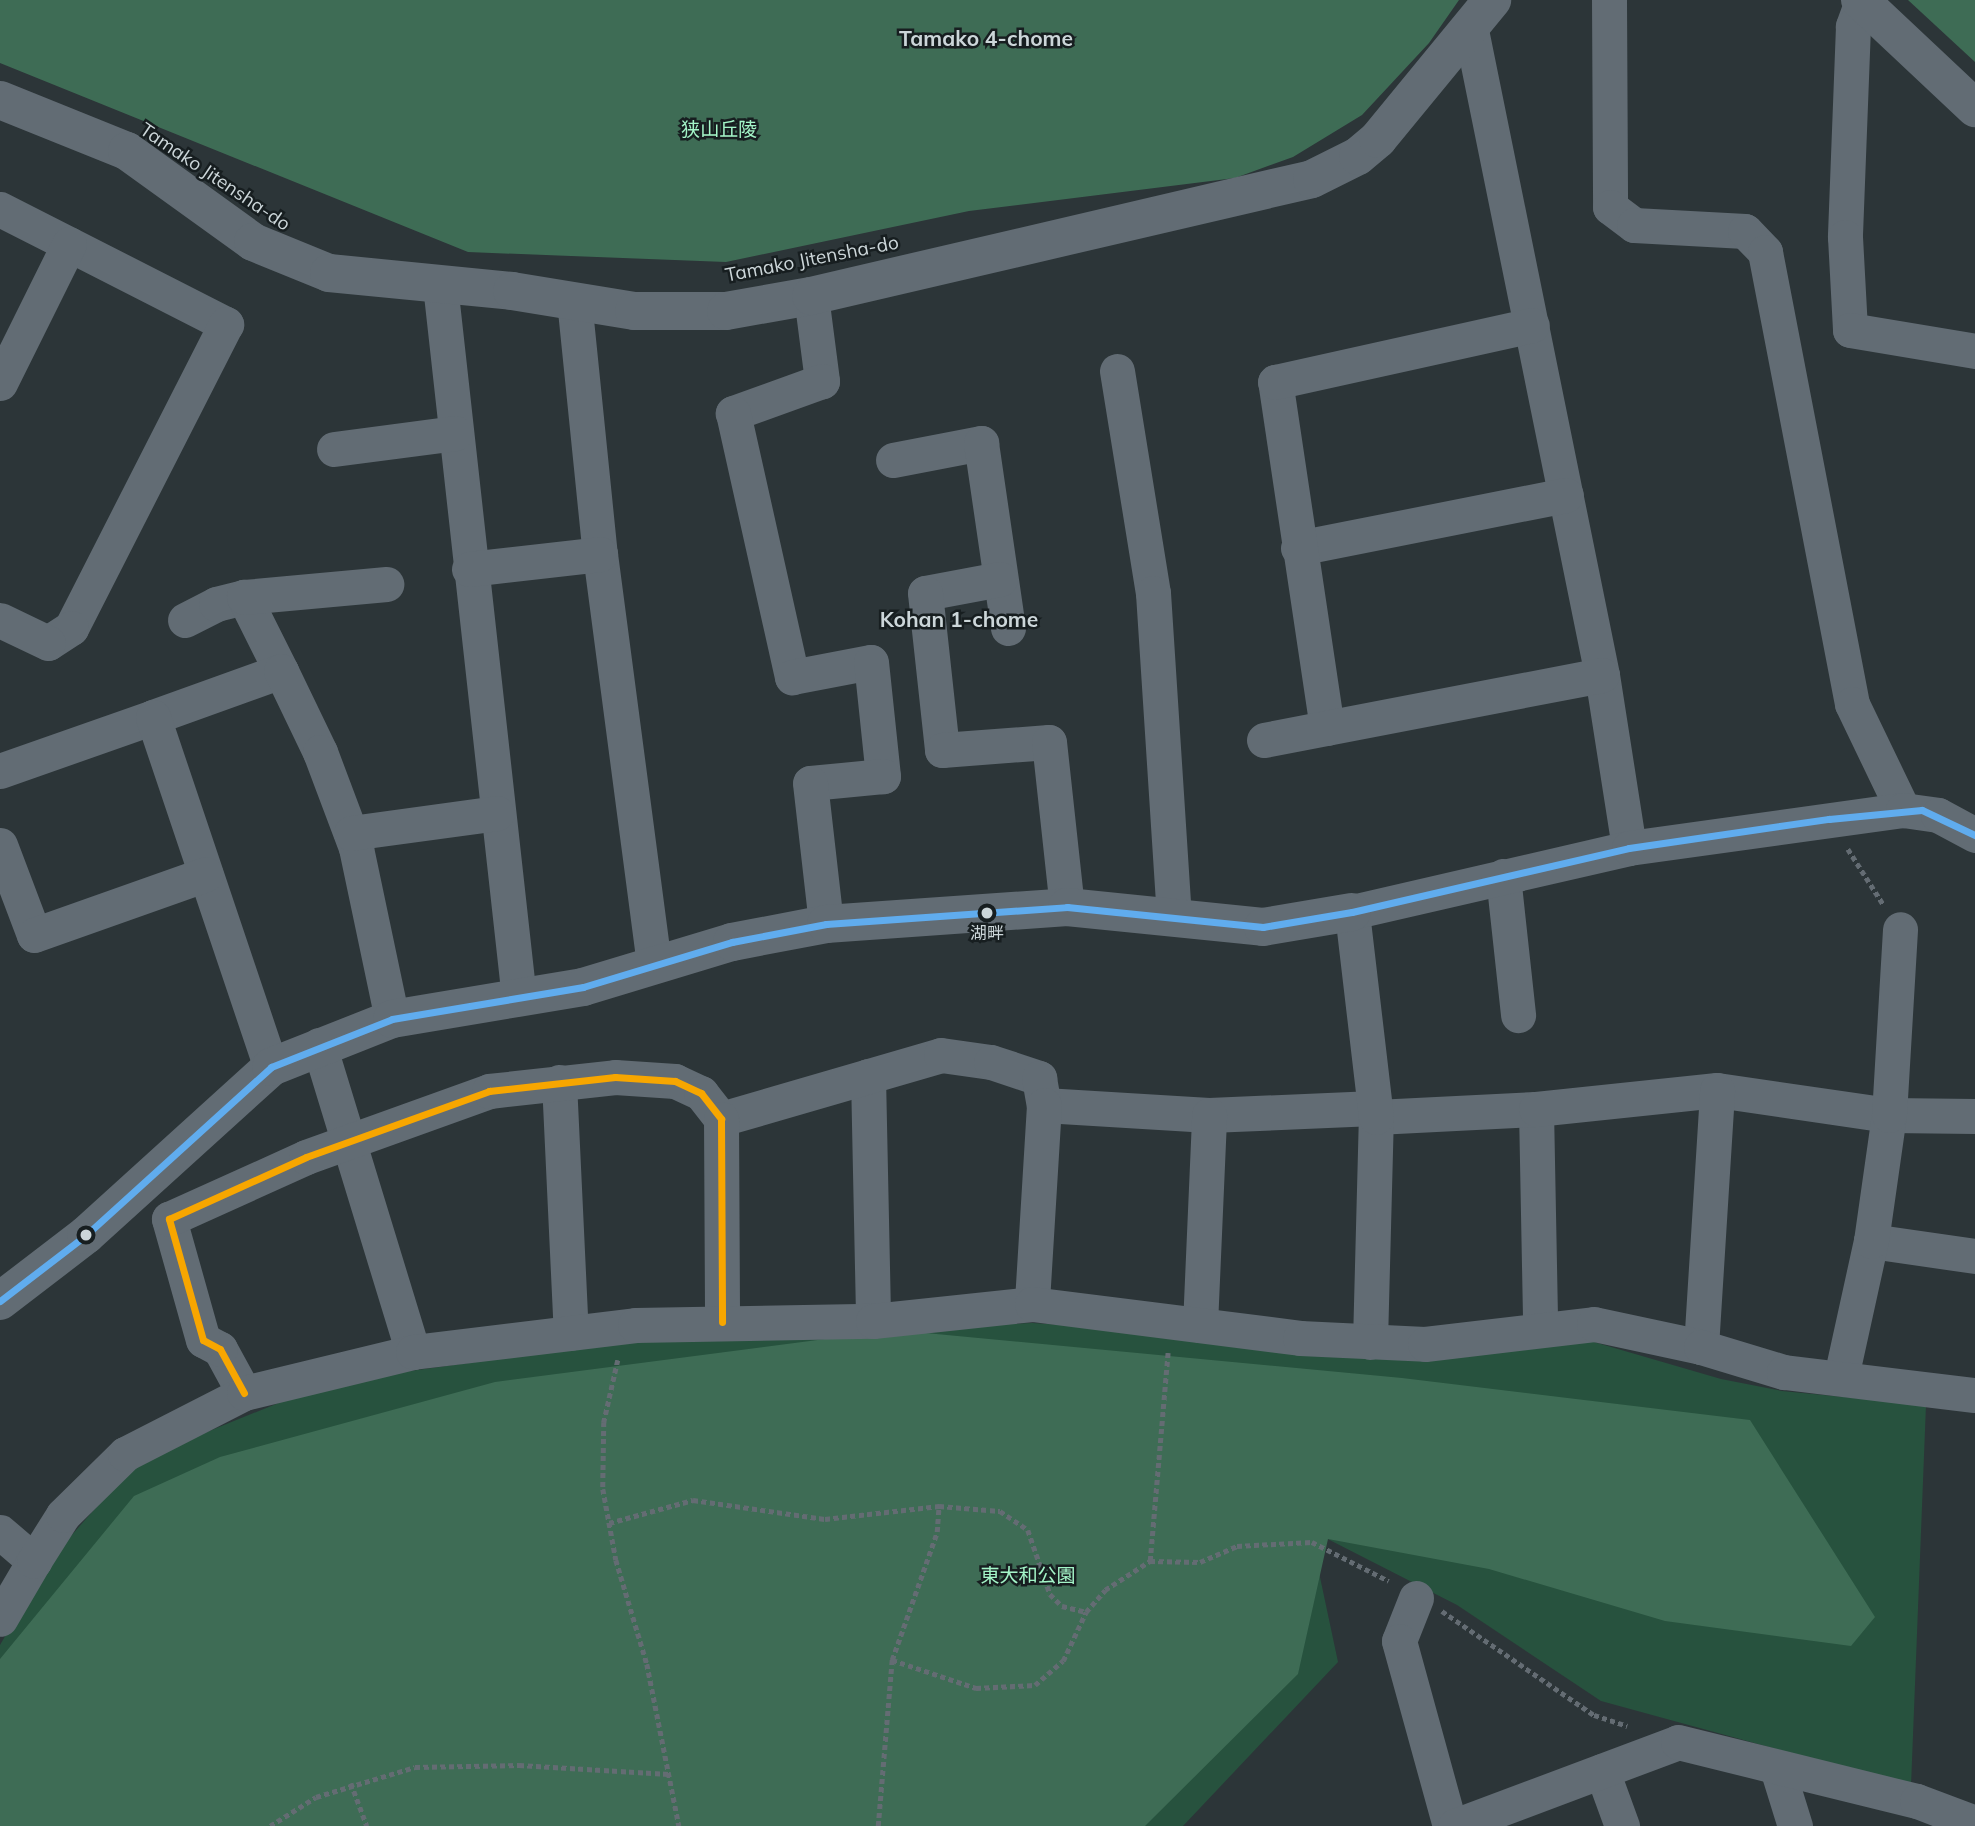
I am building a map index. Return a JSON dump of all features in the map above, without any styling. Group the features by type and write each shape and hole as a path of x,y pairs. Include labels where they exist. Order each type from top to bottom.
{"street":[{"path":"1609,0 1610,207 1634,225 1745,231 1765,251 1852,705 1903,810"},
{"path":"1975,108 1861,1 1853,26 1846,211 1850,330 1975,351"},
{"path":"0,100 127,151 253,242 303,265 355,278 574,300 634,311 726,311 811,296 1312,179 1357,156 1378,139 1481,15"},
{"path":"1481,15 1531,325 1602,675 1629,848"},
{"path":"0,209 226,324 71,628 48,643 0,620"},
{"path":"0,383 69,244"},
{"path":"440,285 469,569 519,998"},
{"path":"811,296 822,381 733,413 792,677 870,662 883,776 810,783 826,924"},
{"path":"574,300 600,554 654,965"},
{"path":"1328,728 1298,548 1275,382 1531,325"},
{"path":"1117,371 1153,593 1174,915"},
{"path":"334,449 455,433"},
{"path":"893,460 981,443 1008,628"},
{"path":"1298,548 1566,495"},
{"path":"469,569 600,554"},
{"path":"1000,579 925,593 942,750 1048,742 1067,907"},
{"path":"185,620 216,604 244,597 386,584"},
{"path":"244,597 320,752 351,833 391,1019"},
{"path":"0,771 281,671"},
{"path":"1264,740 1602,675"},
{"path":"153,717 271,1067"},
{"path":"0,1301 86,1235 271,1067 318,1045 391,1019 583,987 732,942 826,924 1067,907 1174,915 1263,927 1352,912 1629,848 1829,819 1903,810 1938,815 1975,835"},
{"path":"351,833 497,813"},
{"path":"0,845 34,935 206,874"},
{"path":"1503,876 1518,1015"},
{"path":"1352,912 1375,1112 1370,1342"},
{"path":"1841,1377 1871,1241 1889,1115 1900,982 1900,929"},
{"path":"318,1045 351,1142 413,1352"},
{"path":"721,1119 941,1055 991,1062 1039,1078 1044,1105 1032,1304"},
{"path":"868,1076 873,1321"},
{"path":"244,1393 220,1349 203,1340 169,1219 351,1142 489,1091 615,1077 675,1081 701,1093 721,1119 722,1322"},
{"path":"559,1082 571,1333"},
{"path":"1701,1347 1717,1090"},
{"path":"1044,1105 1209,1115 1535,1109 1717,1090 1889,1115 1975,1116"},
{"path":"1535,1109 1540,1326"},
{"path":"1200,1325 1209,1115"},
{"path":"1871,1241 1975,1256"},
{"path":"0,1619 63,1516 125,1454 244,1393 413,1352 635,1325 873,1321 1032,1304 1200,1325 1370,1342 1425,1344 1540,1326 1594,1324 1701,1347 1784,1372 1975,1395"},
{"path":"0,1532 34,1561"},
{"path":"1416,1598 1399,1641 1453,1826 1678,1742 1917,1801 1975,1823"},
{"path":"1777,1768 1795,1826"},
{"path":"1602,1771 1622,1826"}],"path":[{"path":"1829,819 1900,929"},
{"path":"618,1361 604,1422 603,1489 609,1523 647,1664 679,1826"},
{"path":"1150,1561 1167,1363"},
{"path":"609,1523 692,1500 825,1519 939,1506 1000,1511 1020,1520 1034,1541 1050,1594 1062,1606 1086,1612"},
{"path":"878,1826 892,1660 937,1532 939,1506"},
{"path":"892,1660 976,1688 1035,1685 1063,1661 1086,1612 1105,1590 1150,1561 1200,1562 1237,1546 1312,1542 1449,1615 1594,1715 1630,1727"},
{"path":"270,1826 316,1797 351,1783 415,1767 519,1765 668,1774"},
{"path":"351,1783 367,1826"}],"green space":[{"name":"狭山丘陵","path":"0,0 1459,0 1429,43 1362,115 1293,157 1235,178 969,211 726,262 468,252 0,63"},
{"path":"1908,0 1975,0 1975,62"},
{"name":"東大和公園","path":"1032,1323 1169,1332 1587,1340 1721,1379 1782,1391 1926,1405 1911,1786 1601,1701 1457,1605 1310,1530 1338,1662 1183,1826 0,1826 0,1645 48,1562 138,1460 330,1382 628,1341"},
{"name":"東大和公園","path":"894,1330 1402,1378 1750,1420 1875,1617 1851,1646 1665,1621 1489,1569 1328,1539 1298,1674 1145,1826 0,1826 0,1659 134,1496 220,1457 495,1382"}],"transit line":[{"path":"0,1301 86,1235 271,1067 392,1019 583,987 732,942 826,924 1067,907 1263,927 1352,912 1629,848 1829,819 1922,810 1975,835"},
{"path":"244,1393 220,1349 203,1340 169,1219 306,1157 489,1091 615,1077 675,1081 701,1093 721,1119 722,1322"}],"place":[{"name":"湖畔","path":"987,913"}],"district":[{"name":"Tamako 4-chome","path":"986,38"},
{"name":"Kohan 1-chome","path":"959,619"}]}
